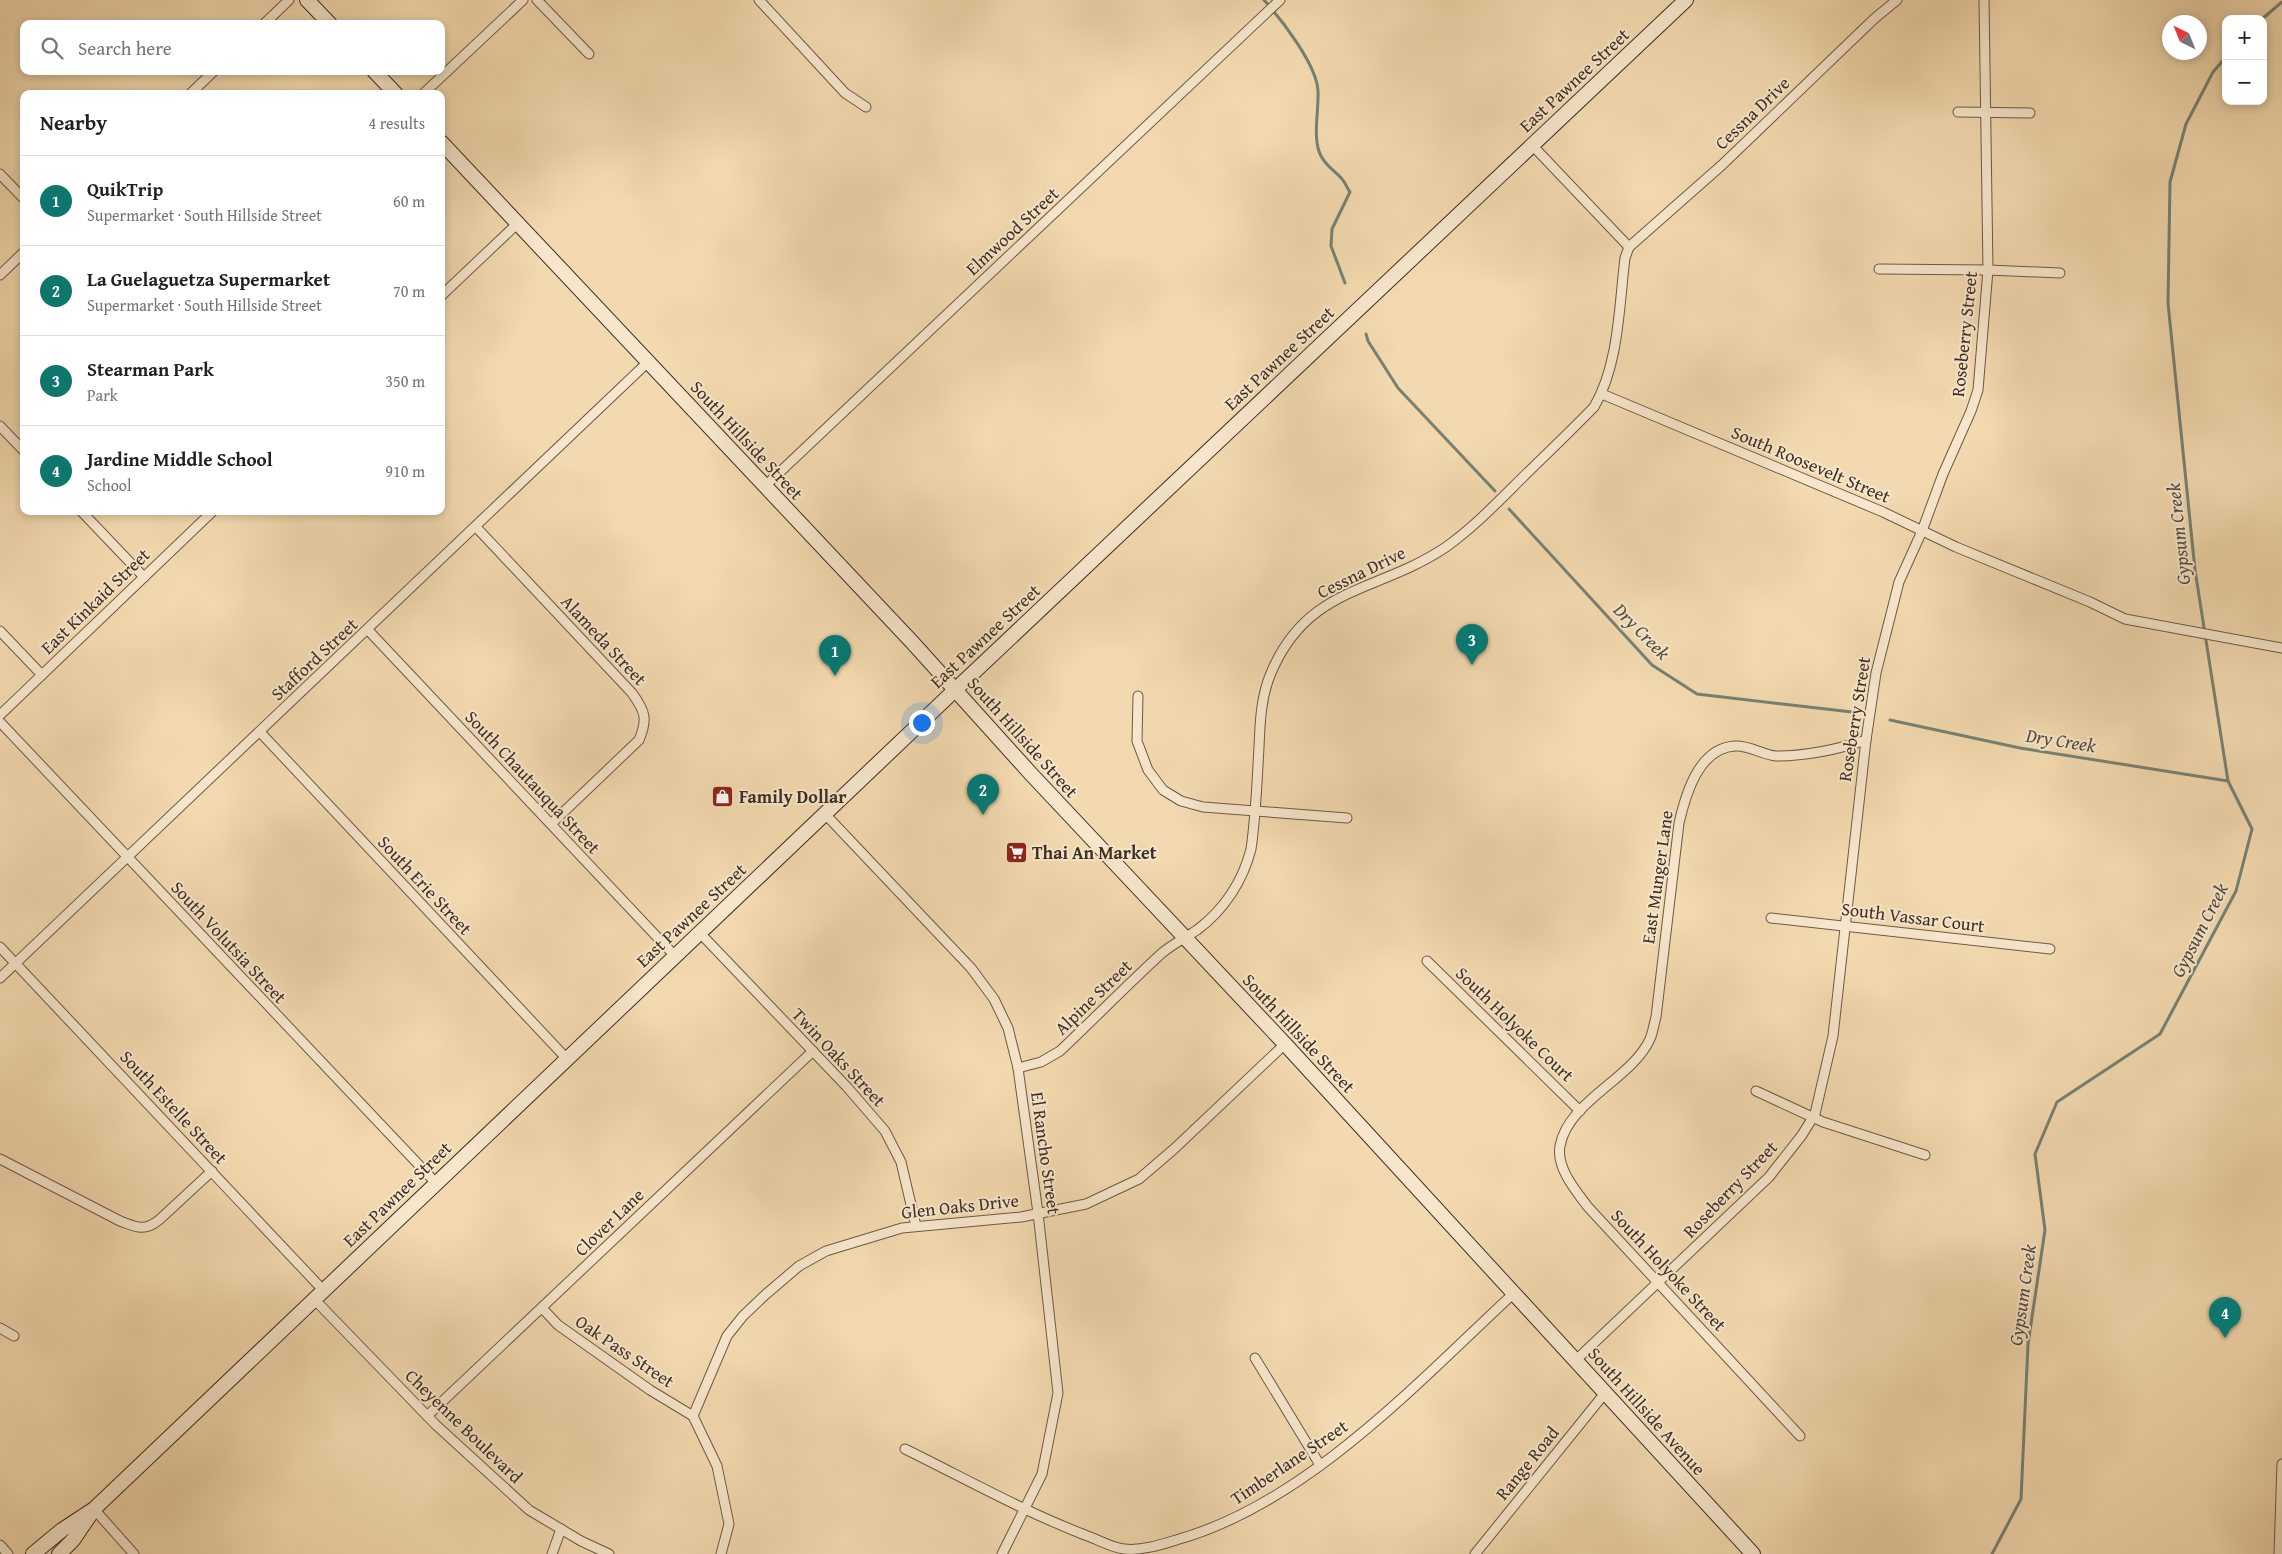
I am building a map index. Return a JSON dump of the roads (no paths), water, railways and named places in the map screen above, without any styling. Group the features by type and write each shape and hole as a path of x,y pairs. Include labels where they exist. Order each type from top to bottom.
{"main road":[{"path":"307,0 326,20"},
{"name":"East Pawnee Street","path":"33,1554 62,1530 94,1509 675,956 826,815 955,690 1686,0"},
{"path":"378,75 392,90"},
{"name":"South Hillside Street","path":"445,146 765,486 1285,1044 1514,1293"},
{"name":"South Hillside Avenue","path":"1514,1293 1753,1554"},
{"name":"East Pawnee Street","path":"59,1554 73,1540 94,1509"}],"street":[{"path":"268,20 289,0"},
{"path":"445,74 523,0"},
{"path":"538,0 589,54"},
{"path":"759,0 845,92 866,107"},
{"name":"Elmwood Street","path":"765,486 1280,0"},
{"name":"Cessna Drive","path":"1629,247 1722,164 1875,18 1897,0"},
{"name":"Roseberry Street","path":"1576,1360 1769,1177 1802,1136 1812,1117 1834,1036 1866,740 1876,673 1899,582 1922,531 1943,474 1971,411 1978,390 1988,270 1984,0"},
{"path":"194,90 210,75"},
{"path":"428,90 444,75"},
{"path":"1958,112 2030,113"},
{"path":"1532,145 1629,247 1625,258 1611,370 1602,394"},
{"path":"0,174 20,195"},
{"path":"445,292 518,223"},
{"path":"0,275 20,260"},
{"path":"1879,269 2060,273"},
{"name":"Stafford Street","path":"0,978 648,362"},
{"name":"Cessna Drive","path":"1184,937 1198,929 1222,906 1234,890 1248,863 1253,832 1260,724 1266,686 1288,640 1310,616 1337,598 1414,564 1460,536 1594,408 1602,394"},
{"name":"South Roosevelt Street","path":"1602,394 1883,512 1964,550 2090,602 2125,619 2282,648"},
{"path":"0,426 20,447"},
{"path":"85,515 144,578"},
{"name":"East Kinkaid Street","path":"0,715 210,515"},
{"name":"Alameda Street","path":"476,527 632,692 644,715 645,726 639,740 551,824"},
{"name":"South Chautauqua Street","path":"368,630 675,956"},
{"path":"0,631 42,675"},
{"path":"1138,696 1137,741 1148,770 1163,790 1180,801 1203,807 1347,818"},
{"name":"South Volutsia Street","path":"0,722 436,1183"},
{"name":"South Erie Street","path":"260,732 567,1059"},
{"name":"East Munger Lane","path":"1580,1111 1628,1067 1642,1052 1650,1039 1656,1017 1679,822 1686,792 1702,766 1715,751 1737,745 1773,756 1810,754 1866,740"},
{"name":"El Rancho Street","path":"826,815 971,968 994,999 1008,1028 1018,1068 1038,1213 1058,1393 1042,1474 1002,1554"},
{"name":"South Vassar Court","path":"1771,918 2050,950"},
{"name":"Twin Oaks Street","path":"700,933 813,1051 885,1131 895,1146 901,1162 916,1226"},
{"name":"Alpine Street","path":"1018,1068 1041,1062 1060,1052 1161,954 1184,937"},
{"name":"South Estelle Street","path":"0,946 212,1171 319,1295"},
{"name":"South Holyoke Court","path":"1427,961 1580,1111"},
{"name":"Glen Oaks Drive","path":"693,1416 727,1336 743,1316 765,1294 799,1266 826,1251 902,1228 1038,1213 1086,1204 1139,1179 1174,1149 1285,1044"},
{"name":"Clover Lane","path":"427,1416 813,1051"},
{"path":"1756,1091 1812,1117 1925,1155"},
{"name":"South Holyoke Street","path":"1580,1111 1572,1121 1560,1147 1562,1162 1569,1182 1588,1207 1800,1436"},
{"path":"0,1159 120,1221 140,1228 150,1227 159,1220 212,1171"},
{"name":"Timberlane Street","path":"905,1449 1051,1522 1123,1549 1148,1548 1190,1537 1222,1525 1269,1499 1320,1465 1386,1413 1514,1293"},
{"name":"Cheyenne Boulevard","path":"319,1295 427,1416 529,1510 609,1554"},
{"name":"Oak Pass Street","path":"542,1308 566,1331 650,1390 693,1416"},
{"path":"0,1328 14,1336"},
{"path":"1255,1358 1320,1465"},
{"name":"Range Road","path":"1474,1554 1605,1393"},
{"path":"693,1416 717,1466 727,1514 729,1524 721,1554"},
{"path":"2278,1554 2282,1464"},
{"path":"94,1509 134,1554"},
{"path":"552,1554 561,1529"},
{"path":"0,1546 8,1554"},
{"path":"1115,1546 1125,1554"}],"waterway":[{"name":"Dry Creek","path":"1264,0 1288,30 1312,68 1318,91 1316,133 1318,149 1323,160 1343,180 1350,192 1332,229 1331,246 1345,283"},
{"name":"Gypsum Creek","path":"2267,15 2282,2"},
{"name":"Gypsum Creek","path":"1992,1554 2021,1499 2028,1344 2045,1230 2035,1154 2057,1102 2160,1034 2236,891 2252,829 2228,781 2195,570 2168,303 2170,182 2186,124 2213,72 2223,60"},
{"name":"Dry Creek","path":"1366,334 1368,341 1398,388 1495,491"},
{"name":"Dry Creek","path":"1509,509 1652,665 1697,694 1852,712"},
{"name":"Dry Creek","path":"1890,720 2020,748 2228,781"}],"place":[{"name":"Stearman Park","path":"1472,665"},
{"name":"QuikTrip","path":"835,676"},
{"name":"Family Dollar","path":"723,796"},
{"name":"La Guelaguetza Supermarket","path":"983,815"},
{"name":"Thai An Market","path":"1016,852"},
{"name":"Jardine Middle School","path":"2225,1338"}]}
